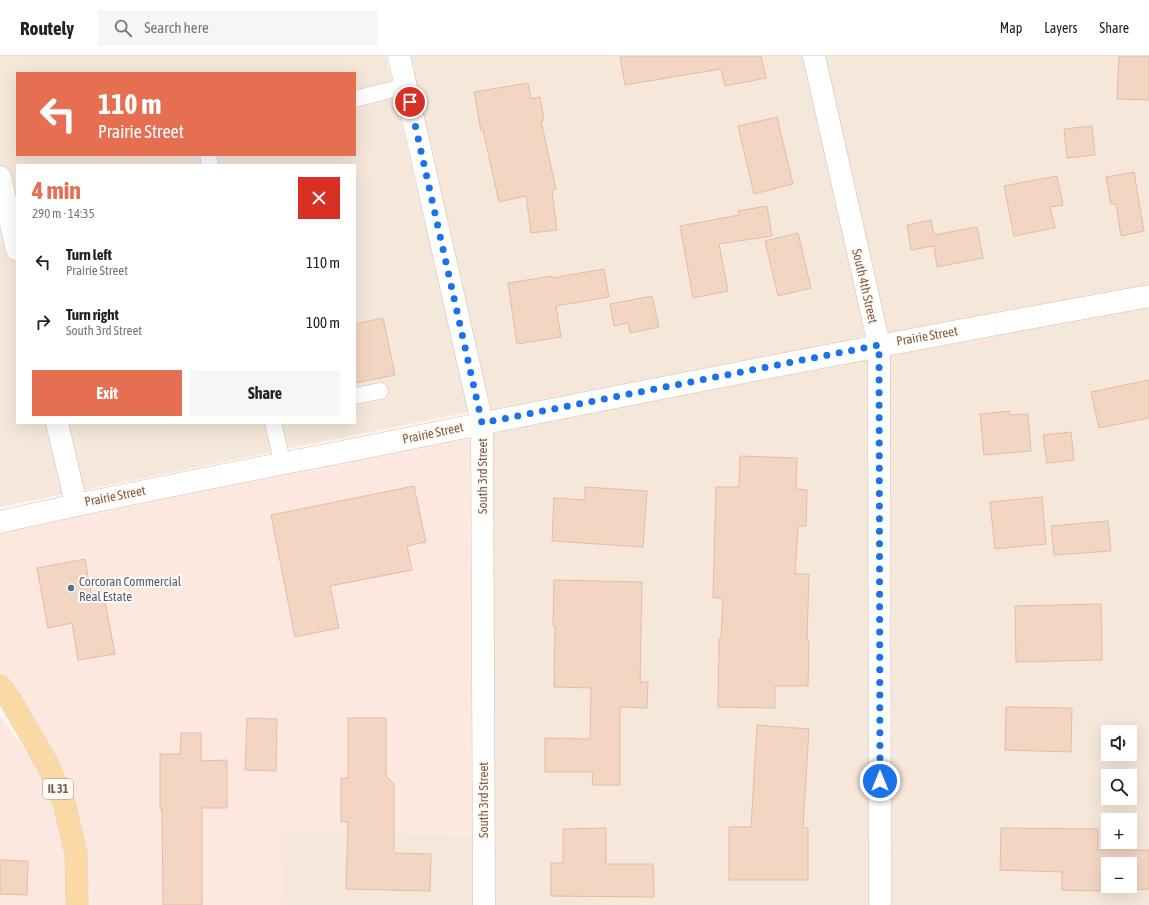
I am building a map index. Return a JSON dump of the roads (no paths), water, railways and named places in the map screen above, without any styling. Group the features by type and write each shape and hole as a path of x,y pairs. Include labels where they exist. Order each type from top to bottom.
{"main road":[{"name":"IL 31","path":"0,686 11,701 48,765 64,803 76,853 77,905"}],"street":[{"name":"South 3rd Street","path":"399,56 482,423 484,905"},
{"name":"South 4th Street","path":"814,56 879,345 880,905"},
{"path":"0,177 16,246"},
{"name":"Prairie Street","path":"0,522 76,504 283,464 482,423 879,345 1149,296"},
{"path":"57,424 76,504"}],"lane":[{"path":"356,99 406,86"},
{"path":"356,396 380,391"},
{"path":"273,424 283,464"}],"place":[{"name":"Corcoran Commercial Real Estate","path":"71,588"}]}
